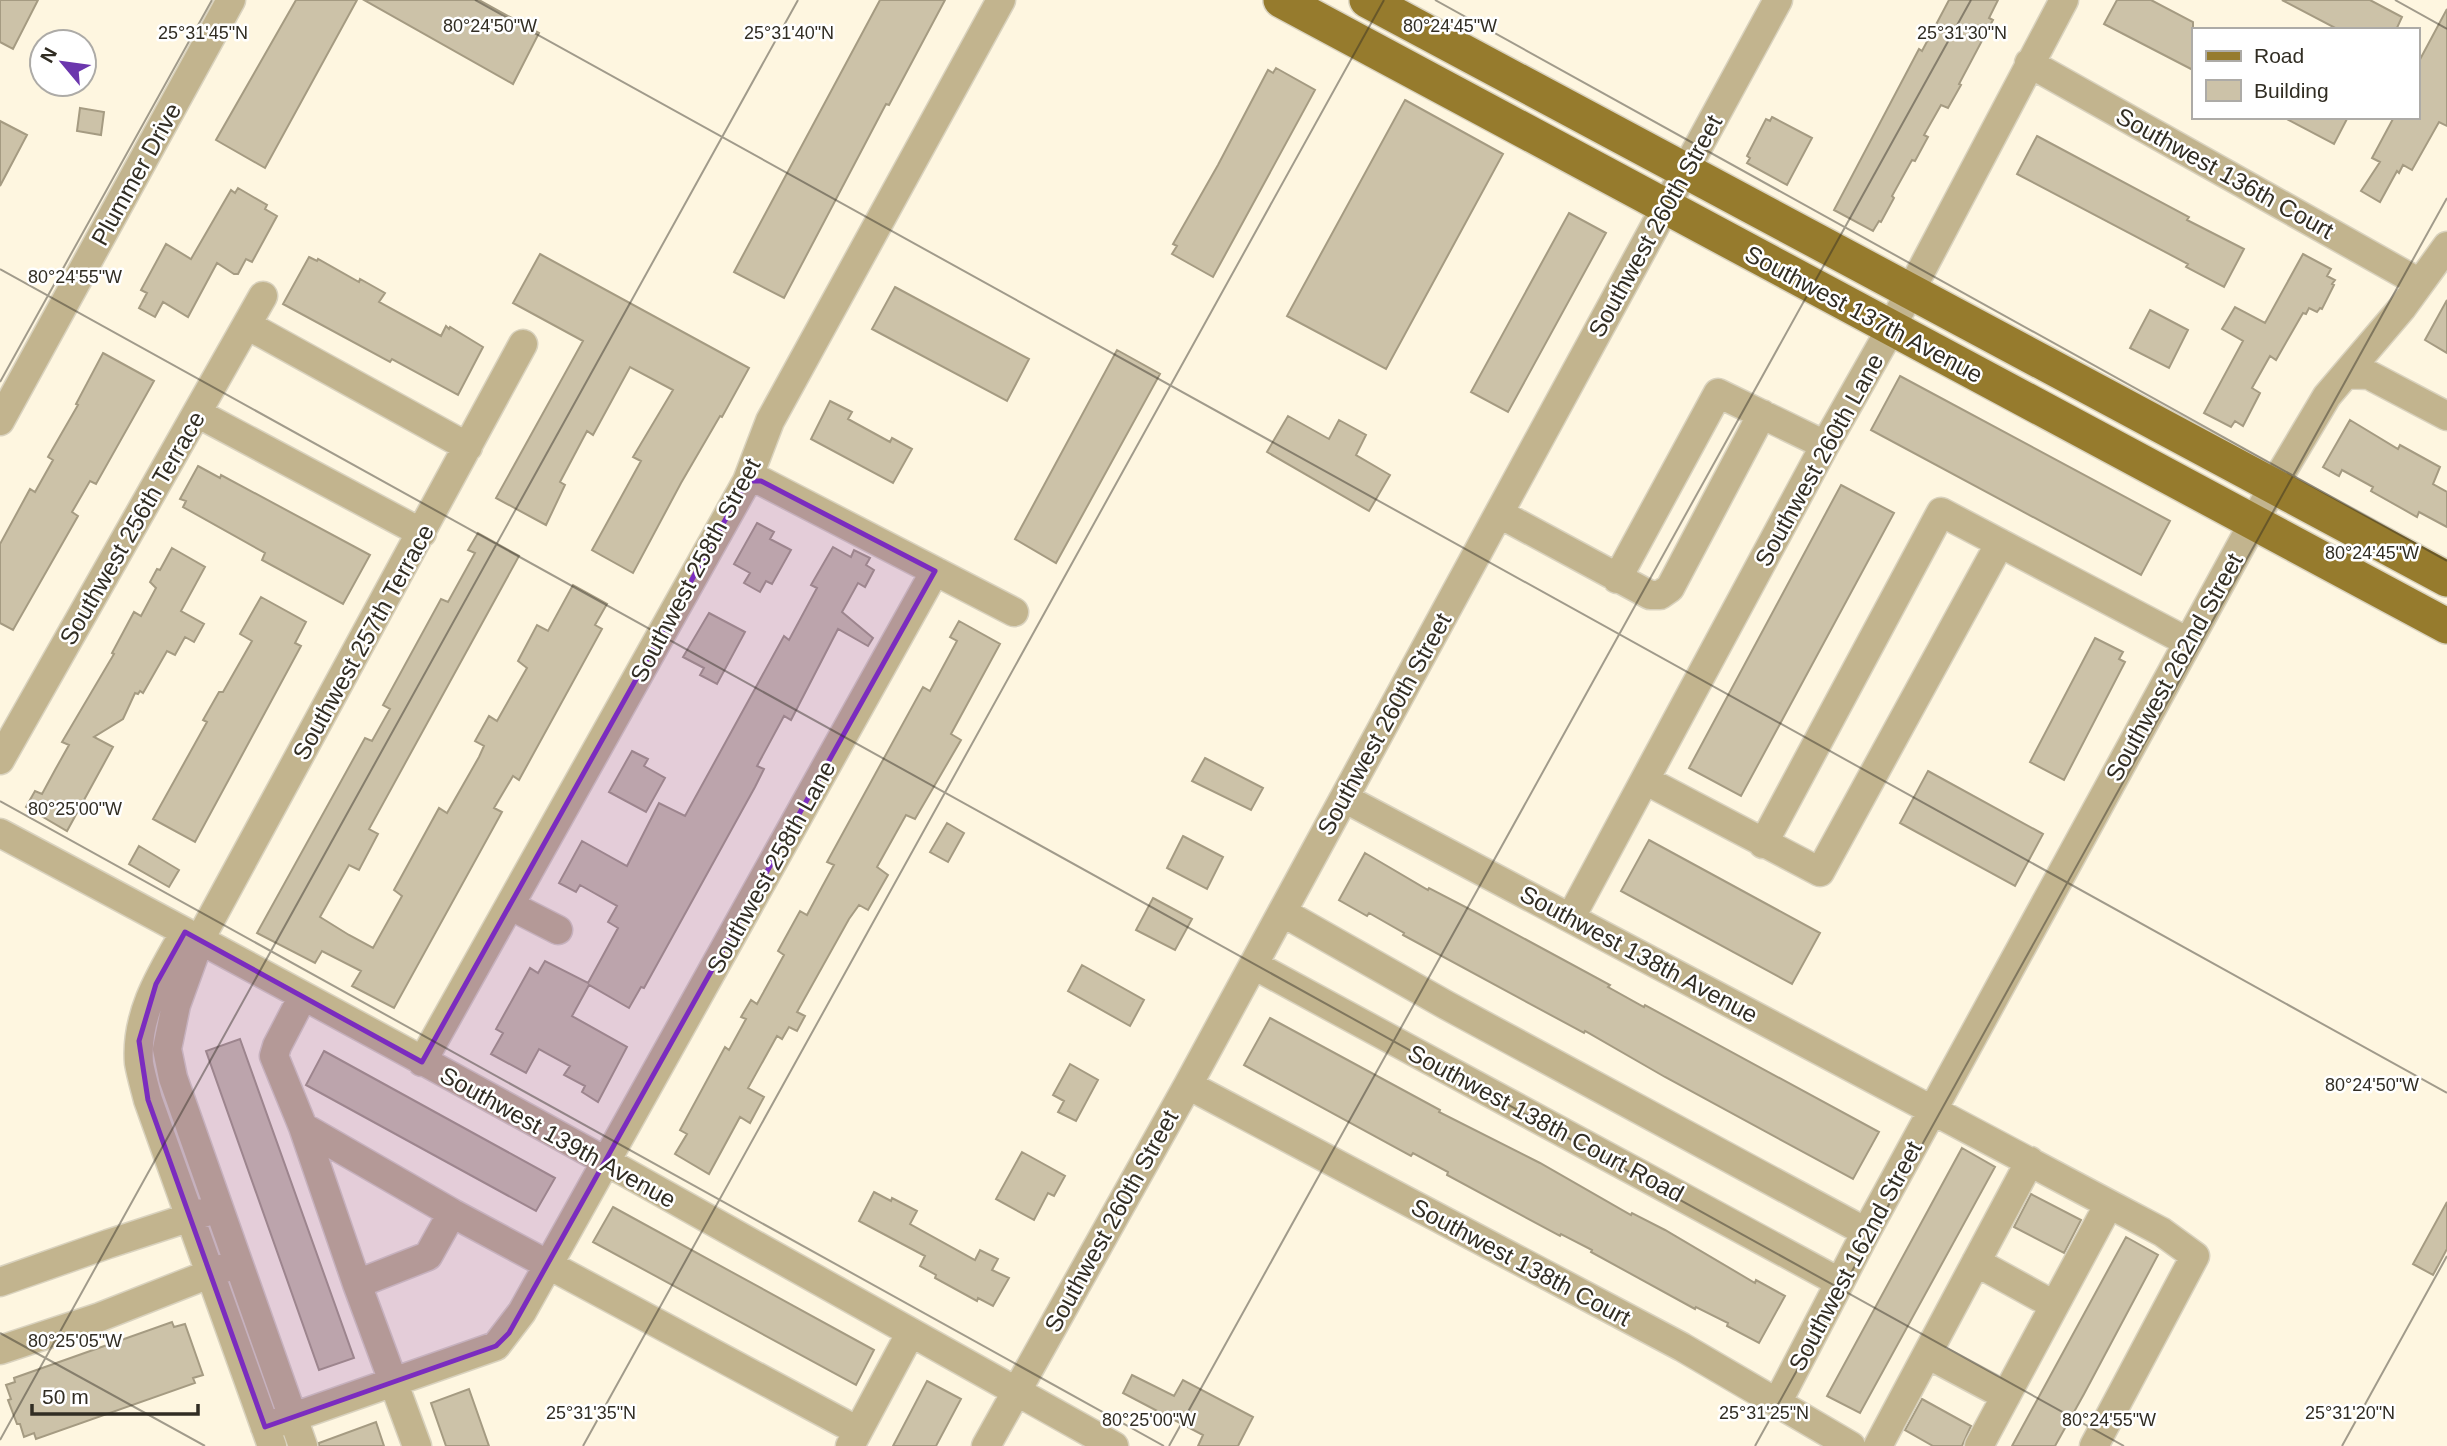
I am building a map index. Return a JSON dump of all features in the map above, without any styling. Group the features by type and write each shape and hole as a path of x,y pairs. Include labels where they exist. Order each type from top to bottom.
{"main road":[{"name":"Southwest 137th Avenue","path":"1281,0 2447,626"},
{"name":"Southwest 137th Avenue","path":"1367,0 2447,579"}],"street":[{"name":"Plummer Drive","path":"0,421 231,0"},
{"name":"Southwest 258th Street","path":"422,1062 747,481 770,421 1001,0"},
{"name":"Southwest 260th Street","path":"986,1446 1254,965 1778,0"},
{"name":"Southwest 260th Lane","path":"1570,918 1891,328 2064,0"},
{"name":"Southwest 136th Court","path":"2029,63 2420,283"},
{"name":"Southwest 262nd Street","path":"1933,1110 2274,485 2327,396 2402,308 2447,246"},
{"name":"Southwest 256th Terrace","path":"0,760 263,296"},
{"path":"247,325 468,447"},
{"name":"Southwest 257th Terrace","path":"192,936 422,533 523,344"},
{"path":"2346,374 2369,375 2447,416"},
{"path":"1617,579 1718,393 1825,445"},
{"path":"197,413 422,533"},
{"path":"1500,514 1617,579 1650,595 1660,595 1670,588 1762,414"},
{"path":"747,481 761,481 1014,612"},
{"path":"1763,844 1941,512 2188,642"},
{"path":"1645,780 1820,872 2000,543"},
{"name":"Southwest 258th Lane","path":"268,1436 293,1417 496,1346 509,1333 607,1162 934,571"},
{"name":"Southwest 138th Avenue","path":"1345,797 2162,1232 2195,1256 2094,1446"},
{"name":"Southwest 139th Avenue","path":"0,833 607,1162 1114,1446"},
{"path":"511,906 558,930"},
{"path":"1282,912 1866,1232"},
{"path":"192,936 167,1049 173,1078 303,1446"},
{"path":"192,936 156,984 145,1012 139,1041 139,1065 148,1100 268,1436"},
{"name":"Southwest 138th Court Road","path":"1254,965 1839,1282"},
{"path":"303,996 274,1056 303,1128 417,1446"},
{"name":"Southwest 138th Court","path":"1188,1085 1682,1347 1851,1446"},
{"name":"Southwest 162nd Street","path":"1777,1403 1839,1282 1933,1110"},
{"path":"303,1128 452,1213 549,1263 854,1439 910,1334"},
{"path":"1878,1446 2030,1161"},
{"path":"1979,1446 2109,1204"},
{"path":"0,1282 219,1209"},
{"path":"357,1284 428,1256 452,1213"},
{"path":"1976,1262 2054,1305"},
{"path":"0,1350 100,1317 238,1263"},
{"path":"1927,1354 2006,1395"}],"highlighted area":[{"path":"747,481 761,481 935,571 509,1333 496,1346 265,1427 148,1100 139,1041 156,984 185,932 422,1062"}],"building":[{"path":"0,0 38,0 13,49 0,42"},
{"path":"296,0 357,0 265,168 216,140"},
{"path":"364,0 479,0 539,33 513,84"},
{"path":"880,0 945,0 889,105 886,104 784,298 734,272"},
{"path":"1949,0 1998,0 1989,18 1993,20 1959,84 1961,85 1948,108 1941,105 1924,135 1928,137 1892,196 1894,198 1881,222 1879,221 1873,231 1834,210 1919,49 1922,51"},
{"path":"2117,0 2151,0 2193,22 2192,69 2104,24"},
{"path":"2282,0 2370,0 2402,17 2397,28 2335,28"},
{"path":"2447,9 2447,126 2439,122 2412,170 2403,165 2399,173 2397,171 2380,202 2361,191 2380,162 2372,158 2393,119 2419,119 2419,61"},
{"path":"1276,68 1315,90 1213,277 1172,254 1177,246 1173,244 1268,70 1273,73"},
{"path":"1405,100 1503,154 1386,369 1287,316"},
{"path":"80,108 104,112 101,135 77,131"},
{"path":"1772,117 1812,138 1787,185 1747,163 1750,158 1747,156 1766,119 1770,121"},
{"path":"2287,119 2347,119 2334,144"},
{"path":"0,121 27,135 0,186"},
{"path":"2037,136 2244,249 2224,287 2186,267 2188,264 2017,174"},
{"path":"238,188 267,205 265,209 277,216 252,262 246,259 238,274 217,263 188,317 163,302 155,317 139,308 147,293 141,290 166,244 191,259 231,190 235,193"},
{"path":"1569,213 1606,233 1508,412 1471,392"},
{"path":"540,254 749,368 681,483 633,573 592,550 641,461 633,457 673,390 630,367 593,435 587,431 560,482 565,485 546,525 496,498 583,341 513,303"},
{"path":"2303,254 2331,269 2327,276 2335,280 2332,284 2334,285 2322,309 2317,312 2309,308 2306,314 2303,313 2276,360 2270,356 2252,388 2260,393 2243,426 2235,421 2231,427 2204,413 2243,341 2222,329 2235,307 2265,323"},
{"path":"309,257 385,293 379,302 441,336 446,326 449,329 450,327 483,347 458,395 283,304"},
{"path":"895,287 1029,359 1007,401 872,329"},
{"path":"2447,300 2447,353 2425,340"},
{"path":"2150,310 2188,330 2169,368 2130,348"},
{"path":"1117,350 1160,374 1056,563 1015,539"},
{"path":"103,353 154,381 96,484 90,481 72,512 78,516 13,630 0,623 0,544 30,489 35,492 53,460 48,457 78,405 76,404"},
{"path":"1900,376 2170,521 2141,575 1871,430"},
{"path":"830,401 852,412 848,419 890,442 892,438 912,449 893,483 811,439"},
{"path":"1288,416 1329,439 1339,420 1366,435 1356,455 1390,475 1369,511 1267,452"},
{"path":"2350,420 2398,449 2400,445 2440,467 2433,484 2447,492 2447,527 2419,512 2417,517 2371,491 2373,487 2342,470 2339,476 2323,467"},
{"path":"198,466 220,478 221,475 370,555 343,604 262,560 265,553 183,507 186,501 180,499"},
{"path":"1841,485 1894,513 1741,796 1689,768"},
{"path":"757,523 774,532 770,539 791,550 772,584 766,581 760,592 744,583 750,573 734,564"},
{"path":"478,533 519,556 369,829 378,834 359,870 349,865 320,917 349,935 373,948 402,896 394,890 439,808 447,813 479,757 484,746 475,741 489,716 497,721 527,668 518,661 537,625 548,631 573,585 607,604 595,625 602,629 519,780 513,776 494,808 502,812 394,1008 352,986 361,971 322,951 315,963 257,933 365,738 372,741 390,709 383,705 441,599 448,602 475,553 468,550"},
{"path":"833,547 851,557 854,550 870,558 866,565 874,570 865,587 858,583 842,612 873,638 868,646 838,629 791,720 784,716 757,766 764,769 755,787 644,988 641,987 629,1008 589,985 572,1016 627,1047 598,1102 582,1092 585,1086 564,1075 570,1066 539,1049 526,1073 491,1054 503,1033 496,1029 530,968 538,973 545,961 588,983 618,928 608,922 617,906 580,885 576,892 559,883 582,841 627,866 659,803 685,816 784,636 789,640 817,588 811,585"},
{"path":"172,548 205,567 181,611 204,624 194,642 185,637 175,655 167,651 143,693 135,693 123,719 94,737 113,747 67,831 26,807 35,791 42,794 69,745 62,742 114,654 112,653 134,612 141,616 156,588 150,582"},
{"path":"261,597 306,622 295,643 301,646 195,842 153,819 207,722 203,720 219,692 223,692 252,641 240,634"},
{"path":"709,613 745,632 717,684 700,675 704,668 683,657"},
{"path":"959,621 1000,644 951,734 961,740 915,819 906,815 877,867 888,875 868,910 859,905 849,919 797,1012 805,1016 797,1031 789,1027 782,1039 777,1036 748,1088 764,1097 750,1123 740,1117 709,1174 675,1154 687,1134 680,1130 725,1047 729,1050 746,1019 741,1017 751,1000 757,1004 784,955 778,951 800,911 807,915 834,865 827,862 923,687 930,691 957,641 950,637"},
{"path":"2095,638 2123,652 2119,659 2125,662 2064,780 2030,762"},
{"path":"632,751 648,759 644,766 665,778 646,812 609,792"},
{"path":"1205,758 1263,788 1251,810 1192,781"},
{"path":"1928,771 2043,834 2015,886 1900,823"},
{"path":"947,823 964,833 948,862 930,852"},
{"path":"1183,836 1223,857 1207,889 1167,868"},
{"path":"1649,840 1820,933 1792,984 1621,891"},
{"path":"139,846 179,870 169,887 129,864"},
{"path":"1365,853 1428,890 1429,888 1475,912 1610,985 1608,987 1644,1007 1645,1005 1879,1132 1853,1179 1585,1031 1584,1033 1403,935 1404,933 1369,913 1367,916 1339,900"},
{"path":"1153,898 1192,919 1175,950 1136,930"},
{"path":"1082,965 1144,1000 1130,1026 1068,991"},
{"path":"1270,1018 1440,1110 1439,1112 1540,1163 1631,1215 1632,1213 1665,1230 1755,1283 1756,1280 1785,1296 1759,1343 1727,1326 1728,1323 1696,1307 1695,1309 1591,1252 1592,1250 1561,1234 1560,1236 1447,1175 1448,1172 1413,1153 1411,1156 1244,1065"},
{"path":"240,1039 354,1358 319,1370 206,1051"},
{"path":"324,1051 555,1178 536,1211 306,1085"},
{"path":"1070,1064 1098,1080 1076,1121 1058,1112 1064,1101 1053,1095"},
{"path":"1962,1148 1995,1167 1860,1413 1827,1396"},
{"path":"1022,1152 1065,1176 1054,1196 1048,1193 1034,1220 996,1199"},
{"path":"874,1192 917,1211 910,1224 975,1260 980,1250 998,1259 992,1270 1009,1278 993,1306 978,1298 977,1301 935,1278 936,1275 920,1266 925,1256 859,1221"},
{"path":"2031,1194 2081,1220 2064,1253 2014,1227"},
{"path":"2447,1202 2447,1249 2433,1275 2413,1264"},
{"path":"613,1207 874,1350 856,1385 593,1242"},
{"path":"2126,1237 2158,1255 2084,1394 2055,1446 2012,1446"},
{"path":"172,1322 174,1327 185,1324 203,1375 193,1378 195,1383 36,1439 34,1433 24,1437 8,1400 11,1399 6,1385 15,1382 14,1378"},
{"path":"1132,1375 1174,1396 1183,1380 1253,1417 1238,1446 1198,1446 1203,1435 1123,1393"},
{"path":"927,1381 961,1399 936,1446 893,1446"},
{"path":"469,1389 489,1446 446,1446 431,1403"},
{"path":"1922,1399 1971,1426 1962,1446 1933,1446 1905,1430"},
{"path":"376,1422 384,1446 319,1446 319,1443"}]}
